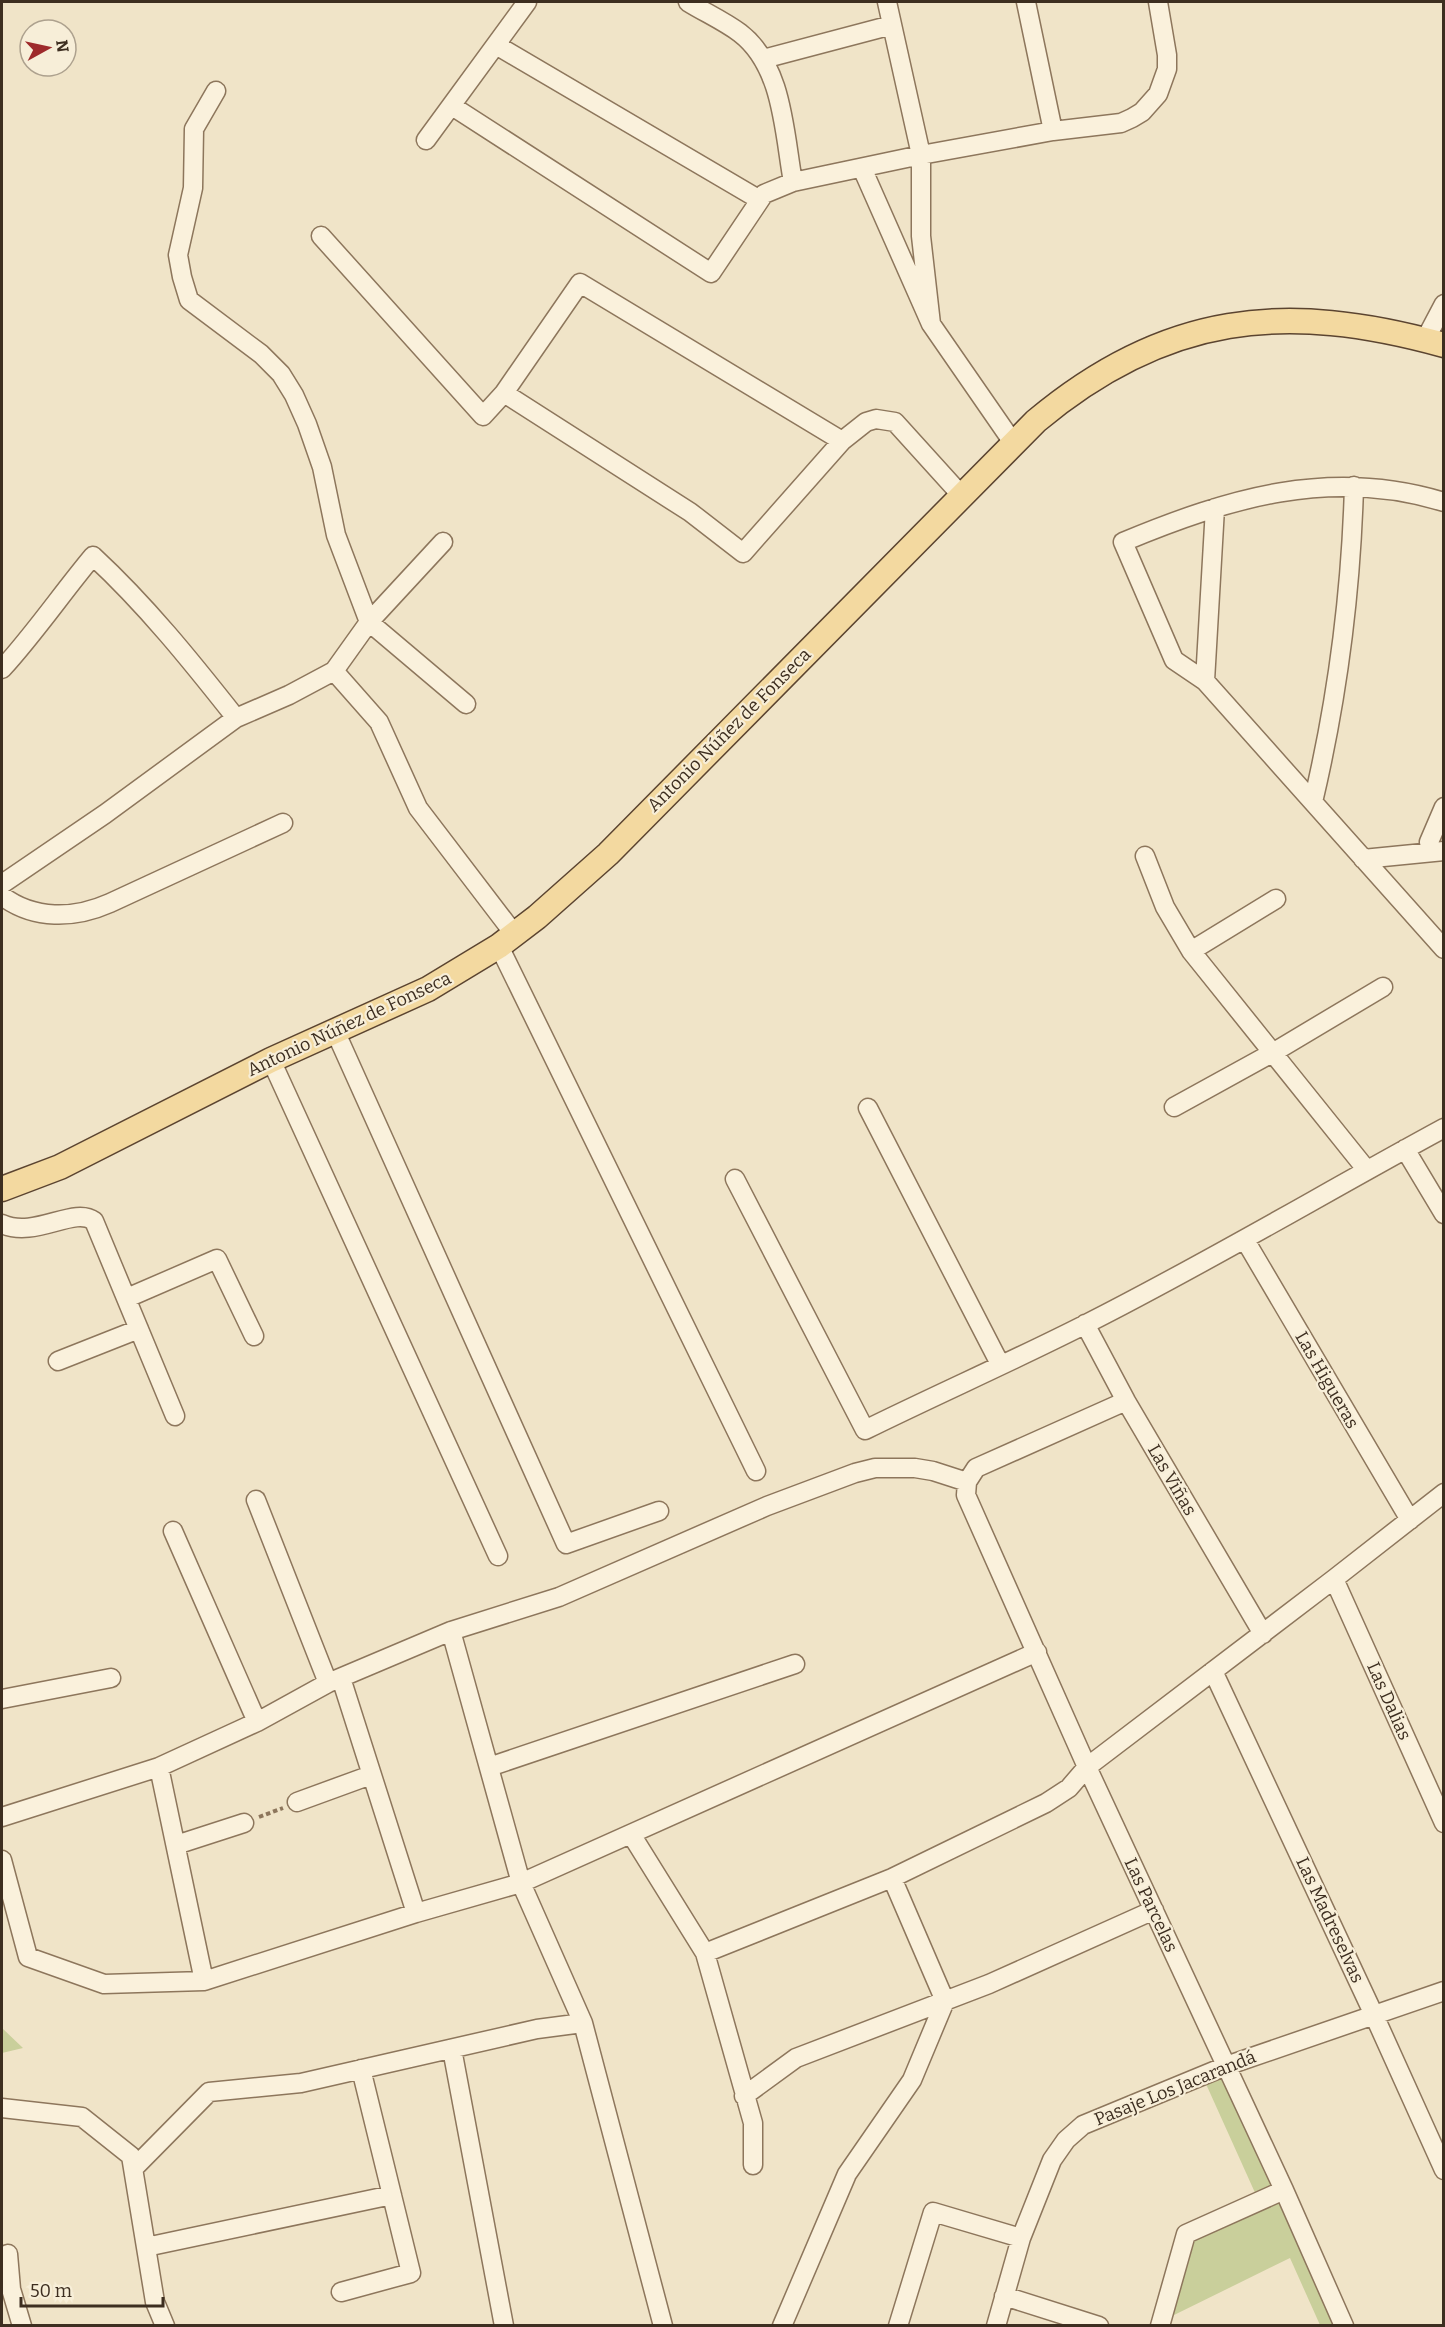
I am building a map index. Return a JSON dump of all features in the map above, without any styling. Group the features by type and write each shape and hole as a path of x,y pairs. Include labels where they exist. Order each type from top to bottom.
{"main road":[{"name":"Antonio Núñez de Fonseca","path":"2,1189 60,1167 271,1060 428,989 507,940 574,887 608,854 1014,444 1061,400 1097,376 1145,351 1206,330 1238,324 1303,320 1364,326 1434,342"}],"street":[{"path":"426,140 527,2"},
{"path":"687,2 740,33 764,59 774,80 793,183"},
{"path":"887,2 921,155 921,236 931,324"},
{"path":"1026,2 1053,131"},
{"path":"452,106 711,273 764,194 793,183 921,155 1053,131 1121,123 1132,118 1151,104 1164,82 1167,69 1167,55 1158,2"},
{"path":"764,59 892,26"},
{"path":"496,45 760,200"},
{"path":"216,91 194,129 193,188 178,255 189,300 261,354 281,374 294,395 307,424 322,467 336,535 369,622 466,704"},
{"path":"862,168 931,324 1014,444"},
{"path":"321,236 483,416 504,393 580,283 842,441"},
{"path":"1434,342 1443,304"},
{"path":"504,393 690,512 743,553 842,441 866,422 886,419 896,422 962,496"},
{"path":"1443,502 1396,490 1353,486 1312,487 1281,491 1215,508 1123,542 1174,660 1205,681 1443,949"},
{"path":"1313,802 1342,655 1348,599 1353,486"},
{"path":"1205,681 1215,508"},
{"path":"2,884 105,814 236,718 289,695 334,671 369,622 443,542"},
{"path":"2,669 93,556 121,581 180,647 236,718"},
{"path":"334,671 379,722 418,808 507,940 756,1471"},
{"path":"1363,859 1436,847 1443,807"},
{"path":"2,896 21,908 37,912 67,915 81,913 110,903 283,823"},
{"path":"1145,856 1165,907 1191,951 1366,1169"},
{"path":"1191,951 1276,899"},
{"path":"1174,1107 1274,1052 1383,987"},
{"path":"336,1032 566,1544 659,1511"},
{"path":"271,1060 498,1556"},
{"path":"868,1108 1000,1364"},
{"path":"735,1179 865,1430 1085,1324 1245,1240 1366,1169 1443,1128"},
{"path":"1405,1149 1443,1214"},
{"path":"2,1224 20,1229 32,1229 75,1217 90,1218 97,1225 175,1416"},
{"name":"Las Higueras","path":"1245,1240 1410,1520"},
{"path":"127,1298 217,1259 254,1336"},
{"name":"Las Viñas","path":"1085,1324 1126,1401 1263,1634"},
{"path":"58,1361 139,1329"},
{"path":"2,1818 159,1767 257,1722 334,1681 451,1631 559,1597 766,1506 855,1473 895,1467 933,1471 967,1482 970,1474 984,1464 1126,1401"},
{"name":"Las Parcelas","path":"967,1482 968,1502 1087,1767 1284,2190 1344,2325"},
{"path":"705,1953 892,1878 1046,1803 1069,1788 1087,1767 1263,1634 1443,1493"},
{"path":"256,1500 334,1681 371,1775 416,1913"},
{"path":"173,1531 257,1722"},
{"name":"Las Dalias","path":"1334,1579 1443,1823"},
{"path":"451,1631 521,1883 583,2023 663,2325"},
{"path":"2,1860 28,1957 104,1984 204,1981 416,1913 521,1883 1037,1652"},
{"path":"489,1767 795,1664"},
{"name":"Las Madreselvas","path":"1213,1671 1374,2015 1443,2170"},
{"path":"2,1699 111,1678"},
{"path":"159,1767 204,1981"},
{"path":"297,1802 371,1775"},
{"path":"176,1845 244,1823"},
{"path":"631,1834 705,1953 753,2124 753,2165"},
{"path":"782,2325 847,2174 912,2080 945,2001 892,1878"},
{"path":"744,2096 796,2058 989,1984 1154,1910"},
{"name":"Pasaje Los Jacarandá","path":"996,2325 1021,2238 1052,2160 1074,2132 1093,2120 1226,2066 1443,1991"},
{"path":"133,2169 209,2092 301,2083 537,2030 583,2023"},
{"path":"452,2049 504,2325"},
{"path":"341,2292 411,2273 361,2069"},
{"path":"2,2108 82,2116 131,2156 155,2302 165,2325"},
{"path":"1165,2321 1186,2234 1284,2190"},
{"path":"146,2247 392,2195"},
{"path":"898,2325 933,2212 1021,2238"},
{"path":"8,2254 6,2288 22,2325"},
{"path":"1004,2296 1099,2325"}],"path":[{"path":"244,1823 297,1802"}],"green space":[{"path":"2,2028 23,2048 2,2053"},
{"path":"1223,2076 1337,2325 1320,2325 1290,2258 1170,2317 1191,2237 1261,2206 1206,2084"}]}
